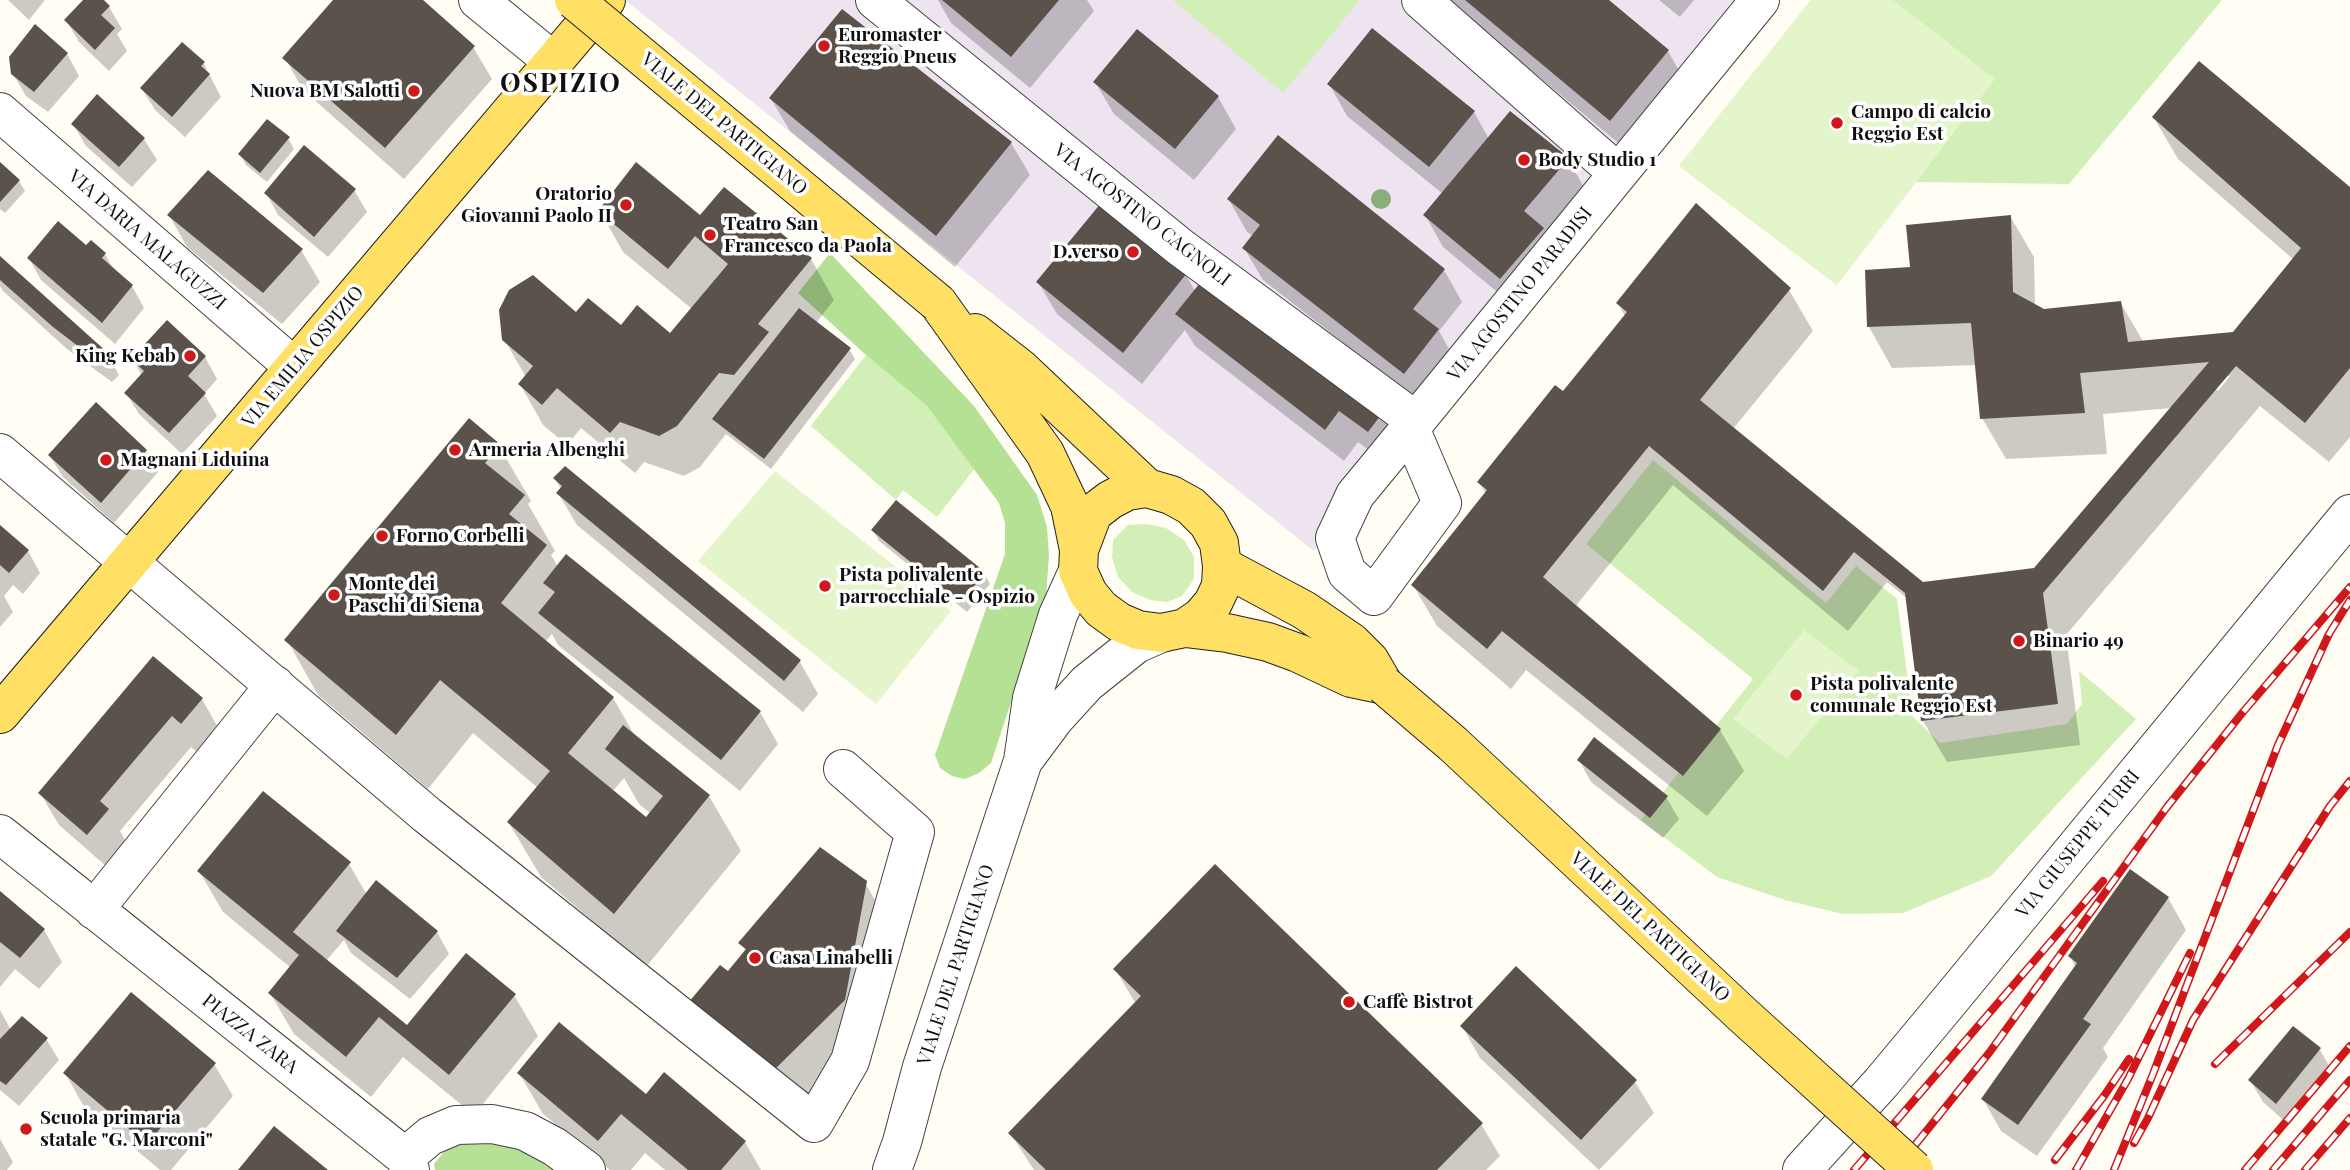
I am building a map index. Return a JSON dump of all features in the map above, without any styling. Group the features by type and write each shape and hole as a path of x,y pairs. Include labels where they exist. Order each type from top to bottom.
{"main road":[{"name":"VIALE DEL PARTIGIANO","path":"574,0 1021,369 1147,488"},
{"name":"VIA EMILIA OSPIZIO","path":"0,714 606,0"},
{"name":"VIALE DEL PARTIGIANO","path":"938,303 1045,453 1070,506 1078,560 1088,593 1101,609 1119,622 1138,630 1227,633 1268,642 1351,678 1384,685"},
{"name":"VIALE DEL PARTIGIANO","path":"1078,560 1093,513 1110,499 1127,491 1147,488 1171,495 1191,506 1208,523 1219,543 1222,566 1220,586 1213,603 1201,617 1173,631"},
{"name":"VIALE DEL PARTIGIANO","path":"1222,566 1304,610 1351,642 1370,661 1384,685 1453,744 1744,1016 1914,1170"}],"street":[{"path":"478,0 554,62"},
{"name":"VIA AGOSTINO CAGNOLI","path":"875,0 1180,247 1413,424"},
{"path":"1421,0 1618,173"},
{"name":"VIA AGOSTINO PARADISI","path":"1413,424 1442,503 1374,596 1347,573 1335,538 1355,495 1618,173 1760,0"},
{"name":"VIA DARIA MALAGUZZI","path":"0,112 294,367"},
{"path":"0,453 427,815 814,1123 850,1061 915,832 842,769"},
{"name":"VIA GIUSEPPE TURRI","path":"1802,1170 1881,1083 2350,514"},
{"name":"VIALE DEL PARTIGIANO","path":"892,1170 922,1067 1023,761 1032,698 1078,560"},
{"name":"VIALE DEL PARTIGIANO","path":"1023,761 1055,718 1087,683 1136,644 1173,631"},
{"path":"94,910 275,685"},
{"name":"PIAZZA ZARA","path":"0,834 408,1164 430,1136 456,1125 492,1124 525,1130 555,1147 586,1170"}],"shaded area":[{"path":"625,0 1761,0 1314,551"}],"green space":[{"path":"1173,0 1360,0 1283,93"},
{"path":"1811,0 2222,0 2069,184 1916,182 1837,285 1679,166"},
{"name":"Campo di calcio Reggio Est","path":"1811,0 1893,0 1995,79 1837,285 1679,166"},
{"path":"830,253 974,406 1037,495 1047,527 1049,556 1046,596 991,763 979,773 965,779 952,776 940,768 935,755 1005,554 1005,523 999,503 927,406 798,293"},
{"path":"866,355 927,406 975,468 937,517 903,490 896,500 811,426"},
{"path":"1653,460 1826,603 1856,566 1897,599 1913,717 1940,743 2067,724 2082,704 2079,671 2136,719 1991,876 1903,913 1843,914 1785,900 1717,877 1641,820 1753,679 1586,544"},
{"name":"Pista polivalente parrocchiale - Ospizio","path":"775,471 951,611 876,704 698,561"},
{"path":"1146,524 1166,528 1184,540 1194,557 1194,579 1182,596 1167,602 1150,600 1132,592 1118,577 1112,557 1113,540 1128,525"},
{"name":"Pista polivalente comunale Reggio Est","path":"1804,630 1859,671 1787,759 1733,719"},
{"path":"496,1138 561,1170 435,1170 434,1164 446,1149 467,1141"}],"building":[{"path":"83,0 104,0 110,6 101,15 115,28 95,50 64,20"},
{"path":"333,0 423,0 475,46 385,148 282,58"},
{"path":"942,0 1059,0 1011,57"},
{"path":"1465,0 1609,0 1669,50 1610,121"},
{"path":"842,9 1012,142 936,236 769,98"},
{"path":"35,24 68,53 34,92 11,74 9,57"},
{"path":"1372,28 1475,111 1429,167 1327,84"},
{"path":"1137,29 1219,96 1175,149 1093,82"},
{"path":"182,42 205,62 201,66 210,74 172,117 140,88"},
{"path":"2199,61 2350,187 2350,368 2305,423 2236,366 2043,593 2058,704 1921,721 1905,593 1854,552 1823,591 1649,446 1543,577 1721,729 1683,776 1502,631 1487,649 1411,585 1487,490 1477,482 1555,385 1563,391 1627,312 1616,303 1696,203 1791,288 1700,400 1923,582 2034,568 2209,362 2080,373 2085,413 1980,419 1971,323 1867,327 1865,270 1910,267 1906,225 2011,215 2013,292 2044,309 2121,301 2128,342 2233,332 2301,248 2152,117"},
{"path":"97,94 145,138 119,167 71,124"},
{"path":"1510,111 1569,158 1524,211 1544,228 1500,279 1423,215"},
{"path":"267,119 290,137 260,173 238,154"},
{"path":"1278,135 1445,269 1413,309 1439,329 1404,374 1242,248 1260,225 1227,199"},
{"path":"304,145 356,189 314,237 264,193"},
{"path":"0,162 20,180 0,202"},
{"path":"636,162 700,215 724,187 812,258 758,324 769,332 734,375 719,373 677,426 659,436 620,422 610,433 557,388 542,405 518,384 533,366 502,340 499,310 509,290 533,275 576,312 588,298 621,325 637,305 670,333 728,264 695,236 668,269 598,211"},
{"path":"208,170 303,249 263,293 167,215"},
{"path":"1101,203 1187,273 1123,353 1036,282"},
{"path":"58,221 86,245 91,240 106,253 102,258 133,285 102,323 27,258"},
{"path":"0,256 107,352 99,362 53,327 0,280"},
{"path":"1204,278 1384,411 1368,432 1339,411 1325,430 1175,314"},
{"path":"799,308 851,348 764,459 712,419"},
{"path":"167,320 206,356 188,376 206,393 169,433 124,393 144,371 131,359"},
{"path":"96,402 147,450 101,503 48,455"},
{"path":"469,418 501,445 485,463 525,495 509,514 547,545 501,603 614,697 568,753 646,817 663,796 605,749 623,725 710,795 614,914 507,822 550,771 440,680 396,735 284,640"},
{"path":"565,466 801,660 784,681 556,493 562,486 553,478"},
{"path":"896,500 985,572 961,603 871,530"},
{"path":"0,525 29,550 9,573 0,565"},
{"path":"566,554 761,711 721,760 538,613 555,592 543,583"},
{"path":"153,656 203,698 181,724 172,716 138,756 100,801 109,809 87,835 38,793"},
{"path":"1594,737 1668,796 1650,818 1577,760"},
{"path":"263,791 351,862 293,932 407,1025 466,953 516,994 449,1075 379,1017 346,1057 268,993 299,955 197,871"},
{"path":"820,847 867,881 845,1000 771,1073 688,1003 720,965 728,971 746,949 738,943"},
{"path":"1215,864 1483,1123 1437,1170 1046,1170 1008,1133 1141,996 1113,969"},
{"path":"2130,869 2169,897 2083,1019 2091,1024 2018,1125 1981,1099 2077,963 2068,956"},
{"path":"376,880 438,931 397,978 336,931"},
{"path":"0,891 45,929 20,958 0,942"},
{"path":"1516,966 1637,1080 1581,1140 1460,1026"},
{"path":"131,992 216,1063 147,1144 63,1073"},
{"path":"22,1016 48,1038 6,1085 0,1081 0,1039"},
{"path":"559,1022 646,1094 664,1072 746,1141 721,1170 688,1170 621,1114 598,1141 517,1073"},
{"path":"2293,1026 2321,1048 2276,1104 2248,1080"},
{"path":"274,1126 328,1170 238,1170"}],"railway":[{"path":"1895,1170 1989,1053 2167,807 2243,712 2350,587"},
{"path":"2114,1170 2278,745 2329,634 2350,600"},
{"path":"2134,1143 2193,1020 2330,806 2350,781"},
{"path":"1854,1170 2103,881"},
{"path":"2215,1064 2350,932"},
{"path":"2076,1170 2128,1079 2190,953"},
{"path":"2245,1170 2350,1046"},
{"path":"2055,1160 2129,1059"},
{"path":"2273,1170 2350,1080"},
{"path":"2305,1170 2350,1118"}],"place":[{"name":"Euromaster Reggio Pneus","path":"824,46"},
{"name":"Nuova BM Salotti","path":"414,91"},
{"name":"Campo di calcio Reggio Est","path":"1837,123"},
{"name":"Body Studio 1","path":"1524,160"},
{"name":"Oratorio Giovanni Paolo II","path":"626,205"},
{"name":"Teatro San Francesco da Paola","path":"710,235"},
{"name":"D.verso","path":"1133,252"},
{"name":"King Kebab","path":"190,356"},
{"name":"Armeria Albenghi","path":"455,450"},
{"name":"Magnani Liduina","path":"106,460"},
{"name":"Forno Corbelli","path":"382,536"},
{"name":"Pista polivalente parrocchiale - Ospizio","path":"825,586"},
{"name":"Monte dei Paschi di Siena","path":"334,595"},
{"name":"Binario 49","path":"2019,641"},
{"name":"Pista polivalente comunale Reggio Est","path":"1796,695"},
{"name":"Casa Linabelli","path":"755,958"},
{"name":"Caffè Bistrot","path":"1349,1002"},
{"name":"Scuola primaria statale \"G. Marconi\"","path":"26,1129"}],"district":[{"name":"OSPIZIO","path":"561,84"}]}
